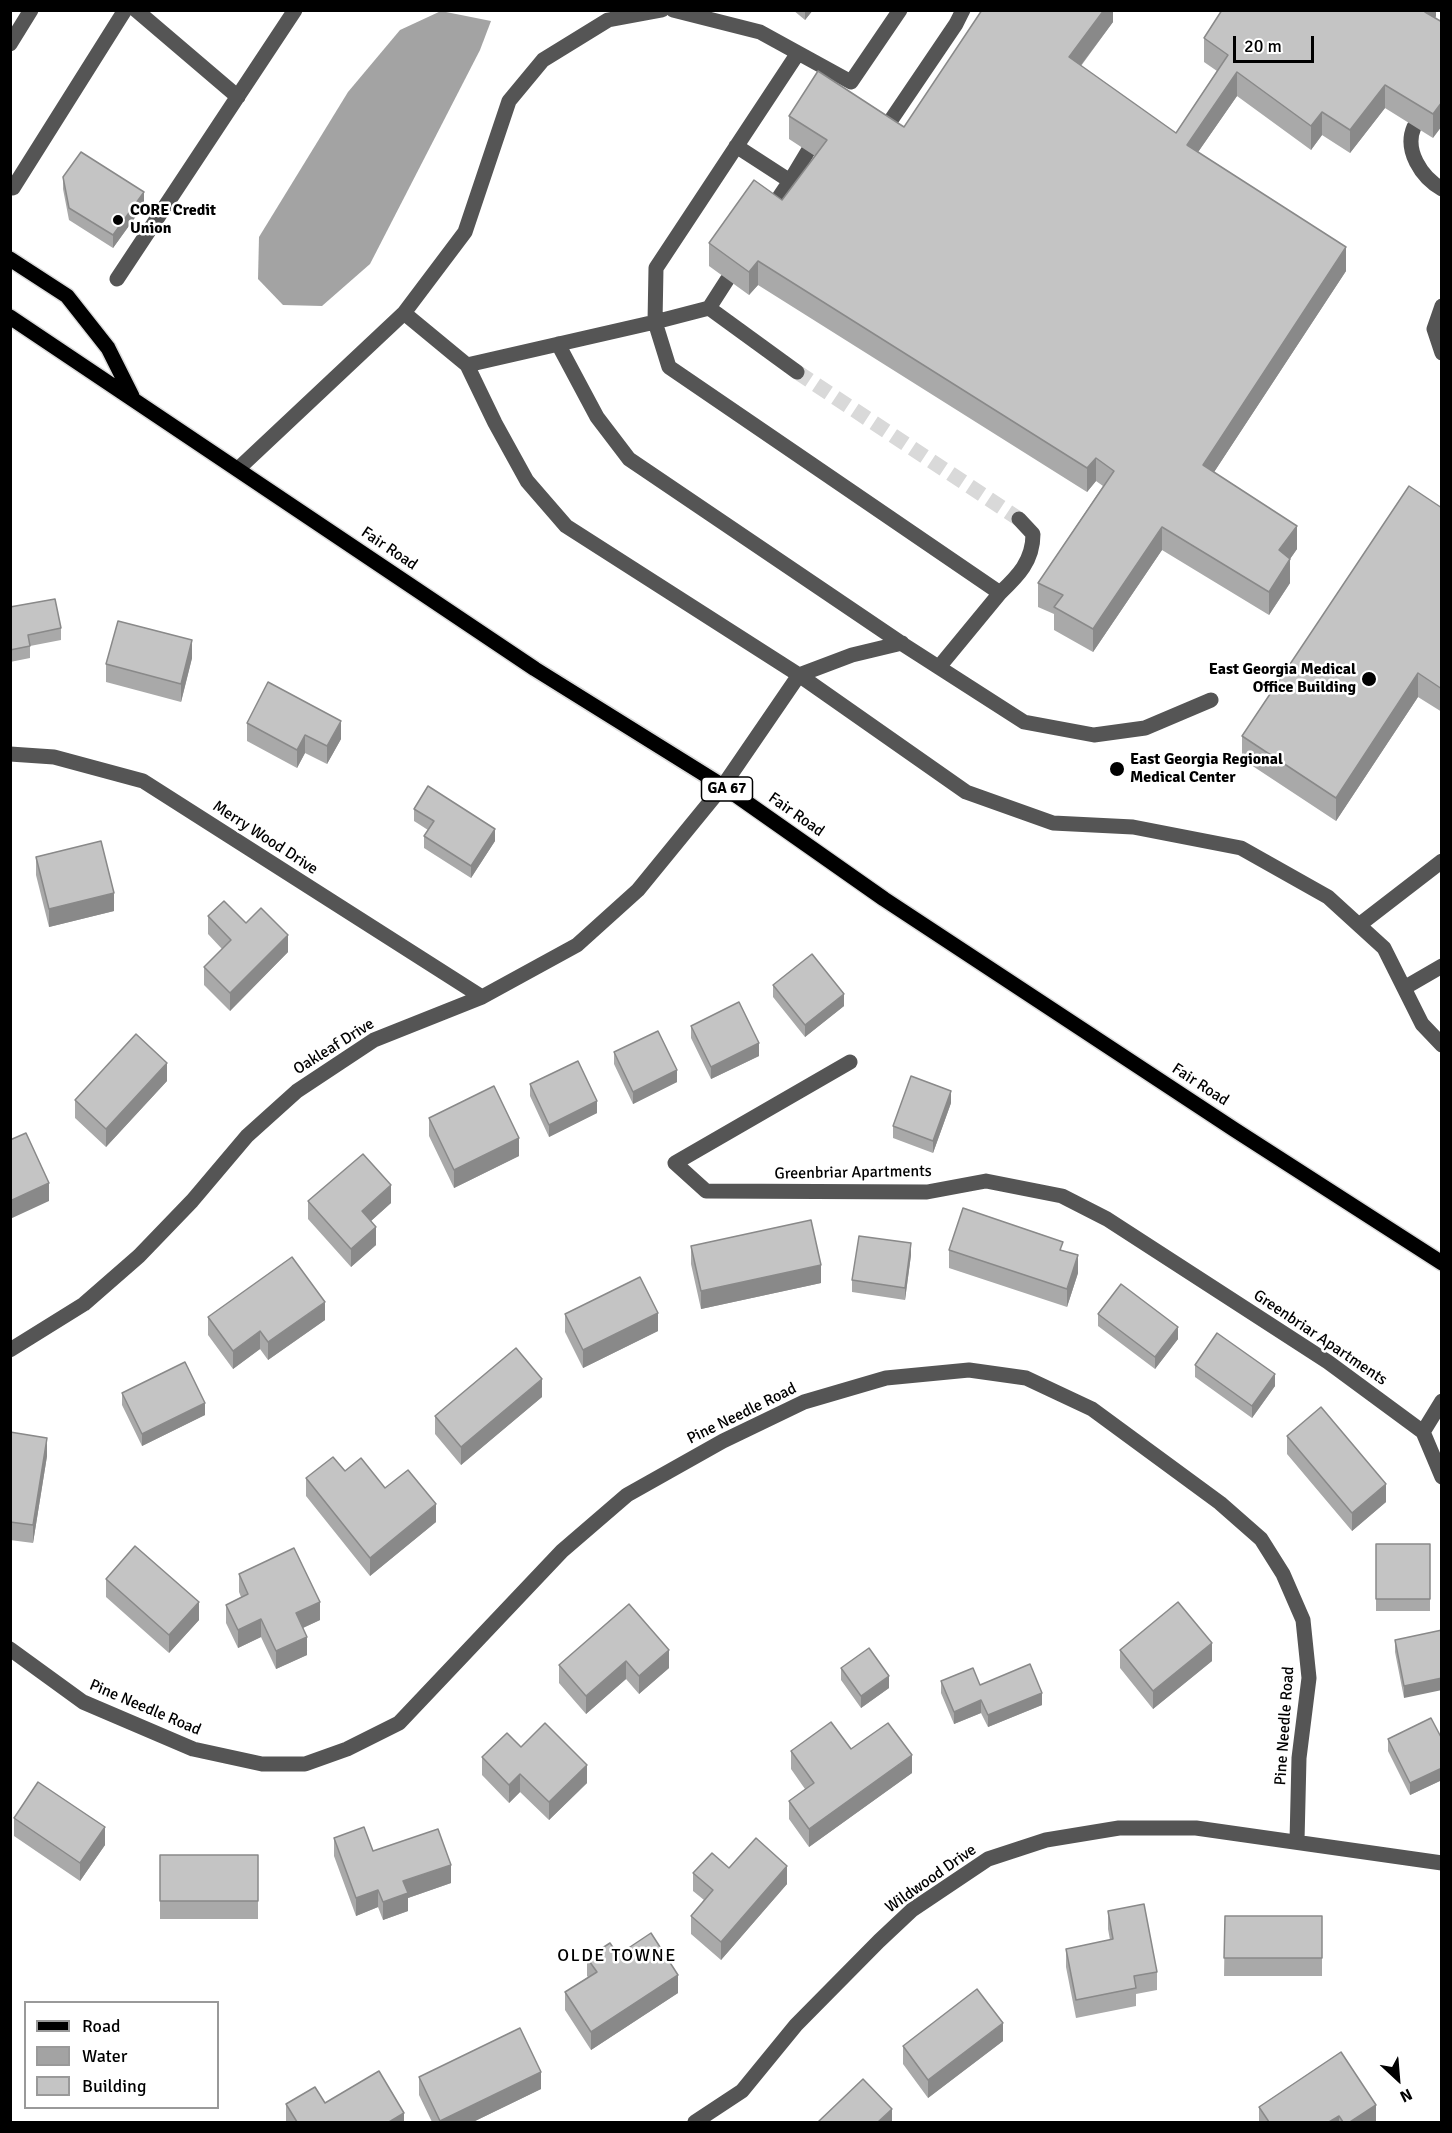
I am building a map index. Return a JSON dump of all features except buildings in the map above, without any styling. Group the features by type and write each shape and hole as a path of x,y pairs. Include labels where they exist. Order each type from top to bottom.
{"main road":[{"path":"10,259 67,296 108,348 134,399"},
{"name":"Fair Road","path":"10,317 535,669 723,786 884,898 1235,1130 1442,1263"}],"street":[{"path":"10,44 31,10"},
{"path":"10,186 13,188 125,10"},
{"path":"136,10 238,97"},
{"path":"117,279 295,10"},
{"path":"238,469 404,313 465,232 509,101 543,60 608,20 662,10"},
{"path":"674,10 760,32 850,82"},
{"path":"841,99 850,82 900,10"},
{"path":"891,120 956,24 963,10"},
{"path":"798,53 656,268 655,322 669,367 1000,593"},
{"path":"1414,127 1411,148 1427,178 1442,189"},
{"path":"736,146 790,181"},
{"path":"768,214 808,151"},
{"path":"467,365 709,308 727,280"},
{"path":"1442,306 1434,329 1442,353"},
{"path":"709,308 797,372"},
{"path":"404,313 467,365 527,481 566,526 799,675 966,792 1053,823 1133,827 1241,848 1328,897 1384,948 1422,1024 1442,1045"},
{"path":"558,344 597,417 629,459 902,644 1024,722 1094,735 1145,728 1211,700"},
{"path":"939,667 1000,593 1021,572 1029,559 1033,534 1019,519"},
{"path":"799,675 852,655 902,644"},
{"name":"Oakleaf Drive","path":"10,1350 84,1304 139,1257 192,1201 248,1136 297,1091 374,1040 482,997 577,945 638,890 723,786 799,675"},
{"name":"Merry Wood Drive","path":"10,754 54,757 143,781 482,997"},
{"path":"1359,925 1442,861"},
{"path":"1404,988 1442,966"},
{"name":"Greenbriar Apartments","path":"850,1062 675,1163 706,1191 927,1192 986,1181 1062,1196 1107,1219 1318,1355 1423,1432"},
{"name":"Pine Needle Road","path":"10,1648 83,1702 193,1749 262,1764 305,1764 346,1749 399,1723 562,1551 627,1495 723,1441 804,1402 886,1377 969,1371 1026,1378 1092,1408 1220,1503 1261,1539 1283,1575 1303,1620 1309,1678 1299,1758 1297,1841"},
{"path":"1442,1401 1423,1432 1442,1477"},
{"name":"Wildwood Drive","path":"695,2122 742,2091 796,2025 895,1926 921,1904 988,1859 1046,1840 1119,1828 1196,1828 1442,1863"}],"water":[{"path":"441,11 491,21 480,50 370,264 322,306 283,305 258,279 259,237 348,92 400,30"}],"tunnel":[{"path":"797,372 1019,519"}],"place":[{"name":"CORE Credit Union","path":"118,220"},
{"name":"East Georgia Medical Office Building","path":"1369,679"},
{"name":"East Georgia Regional Medical Center","path":"1117,769"}],"district":[{"name":"OLDE TOWNE","path":"617,1956"}]}
